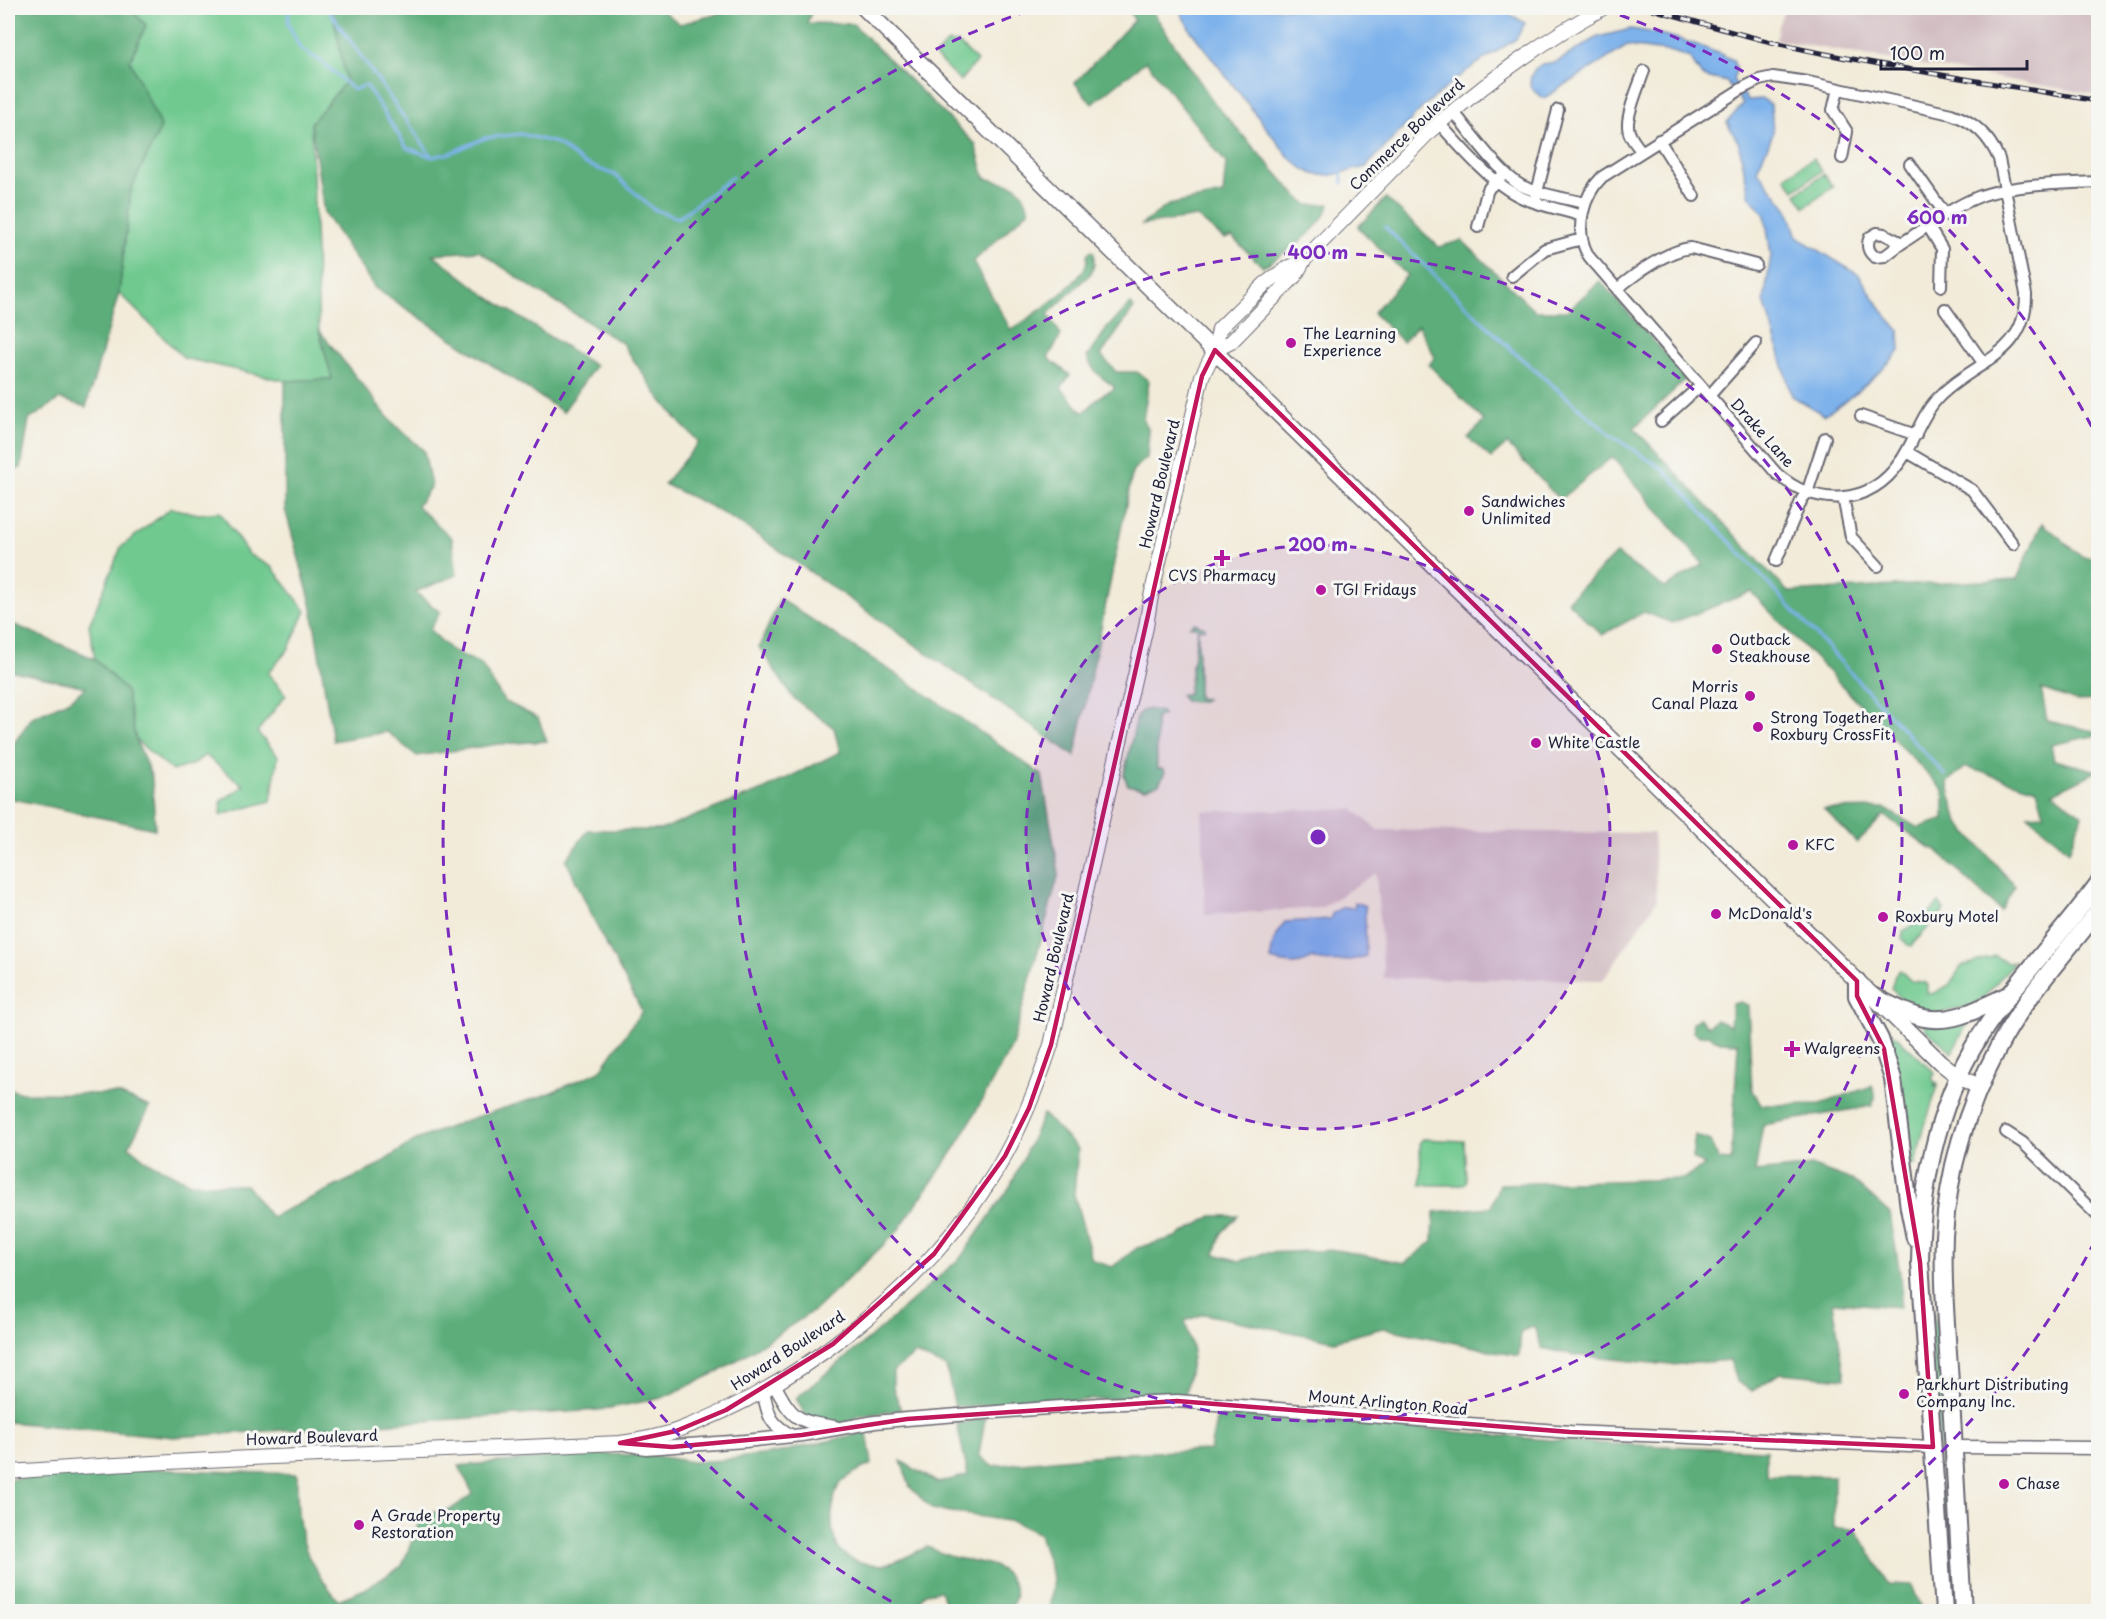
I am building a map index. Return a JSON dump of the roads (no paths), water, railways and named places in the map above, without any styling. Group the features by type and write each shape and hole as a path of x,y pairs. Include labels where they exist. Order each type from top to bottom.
{"highway":[{"path":"1944,1611 1920,1262 1928,1177 1944,1112 1958,1076 1980,1036 2009,994 2098,884"},
{"path":"1963,1611 1945,1298 1945,1234 1955,1162 1961,1136 1979,1087 1998,1048 2031,996 2098,911"},
{"path":"1857,981 1857,996 1880,1039 1893,1079 1909,1208 1920,1262"},
{"path":"1872,996 1916,1016 1941,1019 1963,1016 2009,994"}],"main road":[{"path":"864,8 1940,1062 1958,1076 1979,1087"},
{"name":"Commerce Boulevard","path":"1215,350 1239,334 1295,276 1304,260 1439,123 1523,56 1603,8"},
{"name":"Howard Boulevard","path":"8,1472 285,1455 620,1443 676,1431 726,1410 769,1387 833,1344 894,1295 934,1254 987,1185 1029,1108 1051,1045 1202,376 1215,350"}],"street":[{"path":"1641,151 1630,136 1628,127 1629,116 1644,72"},
{"name":"Drake Lane","path":"1773,77 1788,78 1951,114 1979,129 1993,147 1999,159 2026,294 2026,307 2021,327 2001,352 1935,401 1899,465 1876,485 1863,492 1826,498 1807,493 1788,483 1777,474 1700,386 1587,253 1582,239 1582,216 1593,188 1602,177 1659,140 1732,94 1760,80 1773,77"},
{"path":"1838,89 1833,110 1847,132 1842,158"},
{"path":"1536,197 1558,110"},
{"path":"1453,111 1506,173 1519,184 1536,197 1582,216"},
{"path":"1439,123 1496,180 1522,198 1536,197 1585,204"},
{"path":"1659,140 1694,196"},
{"path":"1910,164 1946,214"},
{"path":"1478,227 1487,192 1496,180 1506,173"},
{"path":"1902,243 1946,214 1980,196 2004,191 2098,182"},
{"path":"1928,226 1942,249 1941,286"},
{"path":"1512,276 1545,249 1582,239"},
{"path":"1617,289 1659,260 1682,249 1690,248 1756,266"},
{"path":"1945,309 1984,364"},
{"path":"1709,396 1756,343"},
{"path":"1661,421 1700,386"},
{"path":"1861,416 1916,435"},
{"path":"1776,561 1802,499 1807,493 1825,438"},
{"path":"1907,452 1972,490 2013,544"},
{"path":"1843,497 1851,537 1878,566"},
{"path":"2006,1132 2023,1143 2098,1216"},
{"path":"769,1387 767,1413 770,1420 780,1430 792,1436"},
{"name":"Mount Arlington Road","path":"769,1387 789,1411 800,1419 842,1428"},
{"name":"Mount Arlington Road","path":"620,1443 646,1448 672,1447 792,1436 907,1419 1099,1404 1176,1401 1570,1432 1933,1447"},
{"path":"1954,1447 2098,1448"}],"water":[{"path":"1178,8 1499,8 1525,23 1516,39 1469,69 1425,105 1366,167 1328,176 1313,174 1289,157 1191,31"},
{"path":"1631,29 1684,40 1733,60 1736,70 1733,80 1748,100 1763,99 1771,105 1773,134 1757,170 1788,209 1797,237 1859,275 1884,313 1899,330 1900,351 1864,386 1824,415 1792,396 1764,301 1771,255 1765,215 1749,195 1739,144 1727,122 1743,104 1727,82 1702,76 1690,58 1673,52 1627,46 1544,98 1535,92 1530,84 1535,69 1542,64 1557,62 1598,37"},
{"path":"1355,902 1365,906 1366,956 1339,962 1312,958 1302,963 1292,964 1271,960 1274,940 1285,922 1330,919 1333,912 1344,907 1354,908"}],"waterway":[{"path":"289,8 288,24 300,48 326,65 353,90 366,85 407,148 430,156"},
{"path":"327,8 432,157 450,153 485,138 521,134 556,143 583,163 615,175 653,209 678,218 732,177"},
{"path":"1341,172 1343,183"},
{"path":"1385,227 1515,353 1612,436 1663,469 1945,775"}],"railway":[{"path":"1649,8 1816,52 2098,101"}],"place":[{"name":"The Learning Experience","path":"1291,343"},
{"name":"Sandwiches Unlimited","path":"1469,511"},
{"name":"CVS Pharmacy","path":"1222,558"},
{"name":"TGI Fridays","path":"1321,590"},
{"name":"Outback Steakhouse","path":"1717,649"},
{"name":"Morris Canal Plaza","path":"1750,696"},
{"name":"Strong Together Roxbury CrossFit","path":"1758,727"},
{"name":"White Castle","path":"1536,743"},
{"name":"KFC","path":"1793,845"},
{"name":"McDonald's","path":"1716,914"},
{"name":"Roxbury Motel","path":"1883,917"},
{"name":"Walgreens","path":"1792,1049"},
{"name":"Parkhurt Distributing Company Inc.","path":"1904,1394"},
{"name":"Chase","path":"2004,1484"},
{"name":"A Grade Property Restoration","path":"359,1525"}]}
